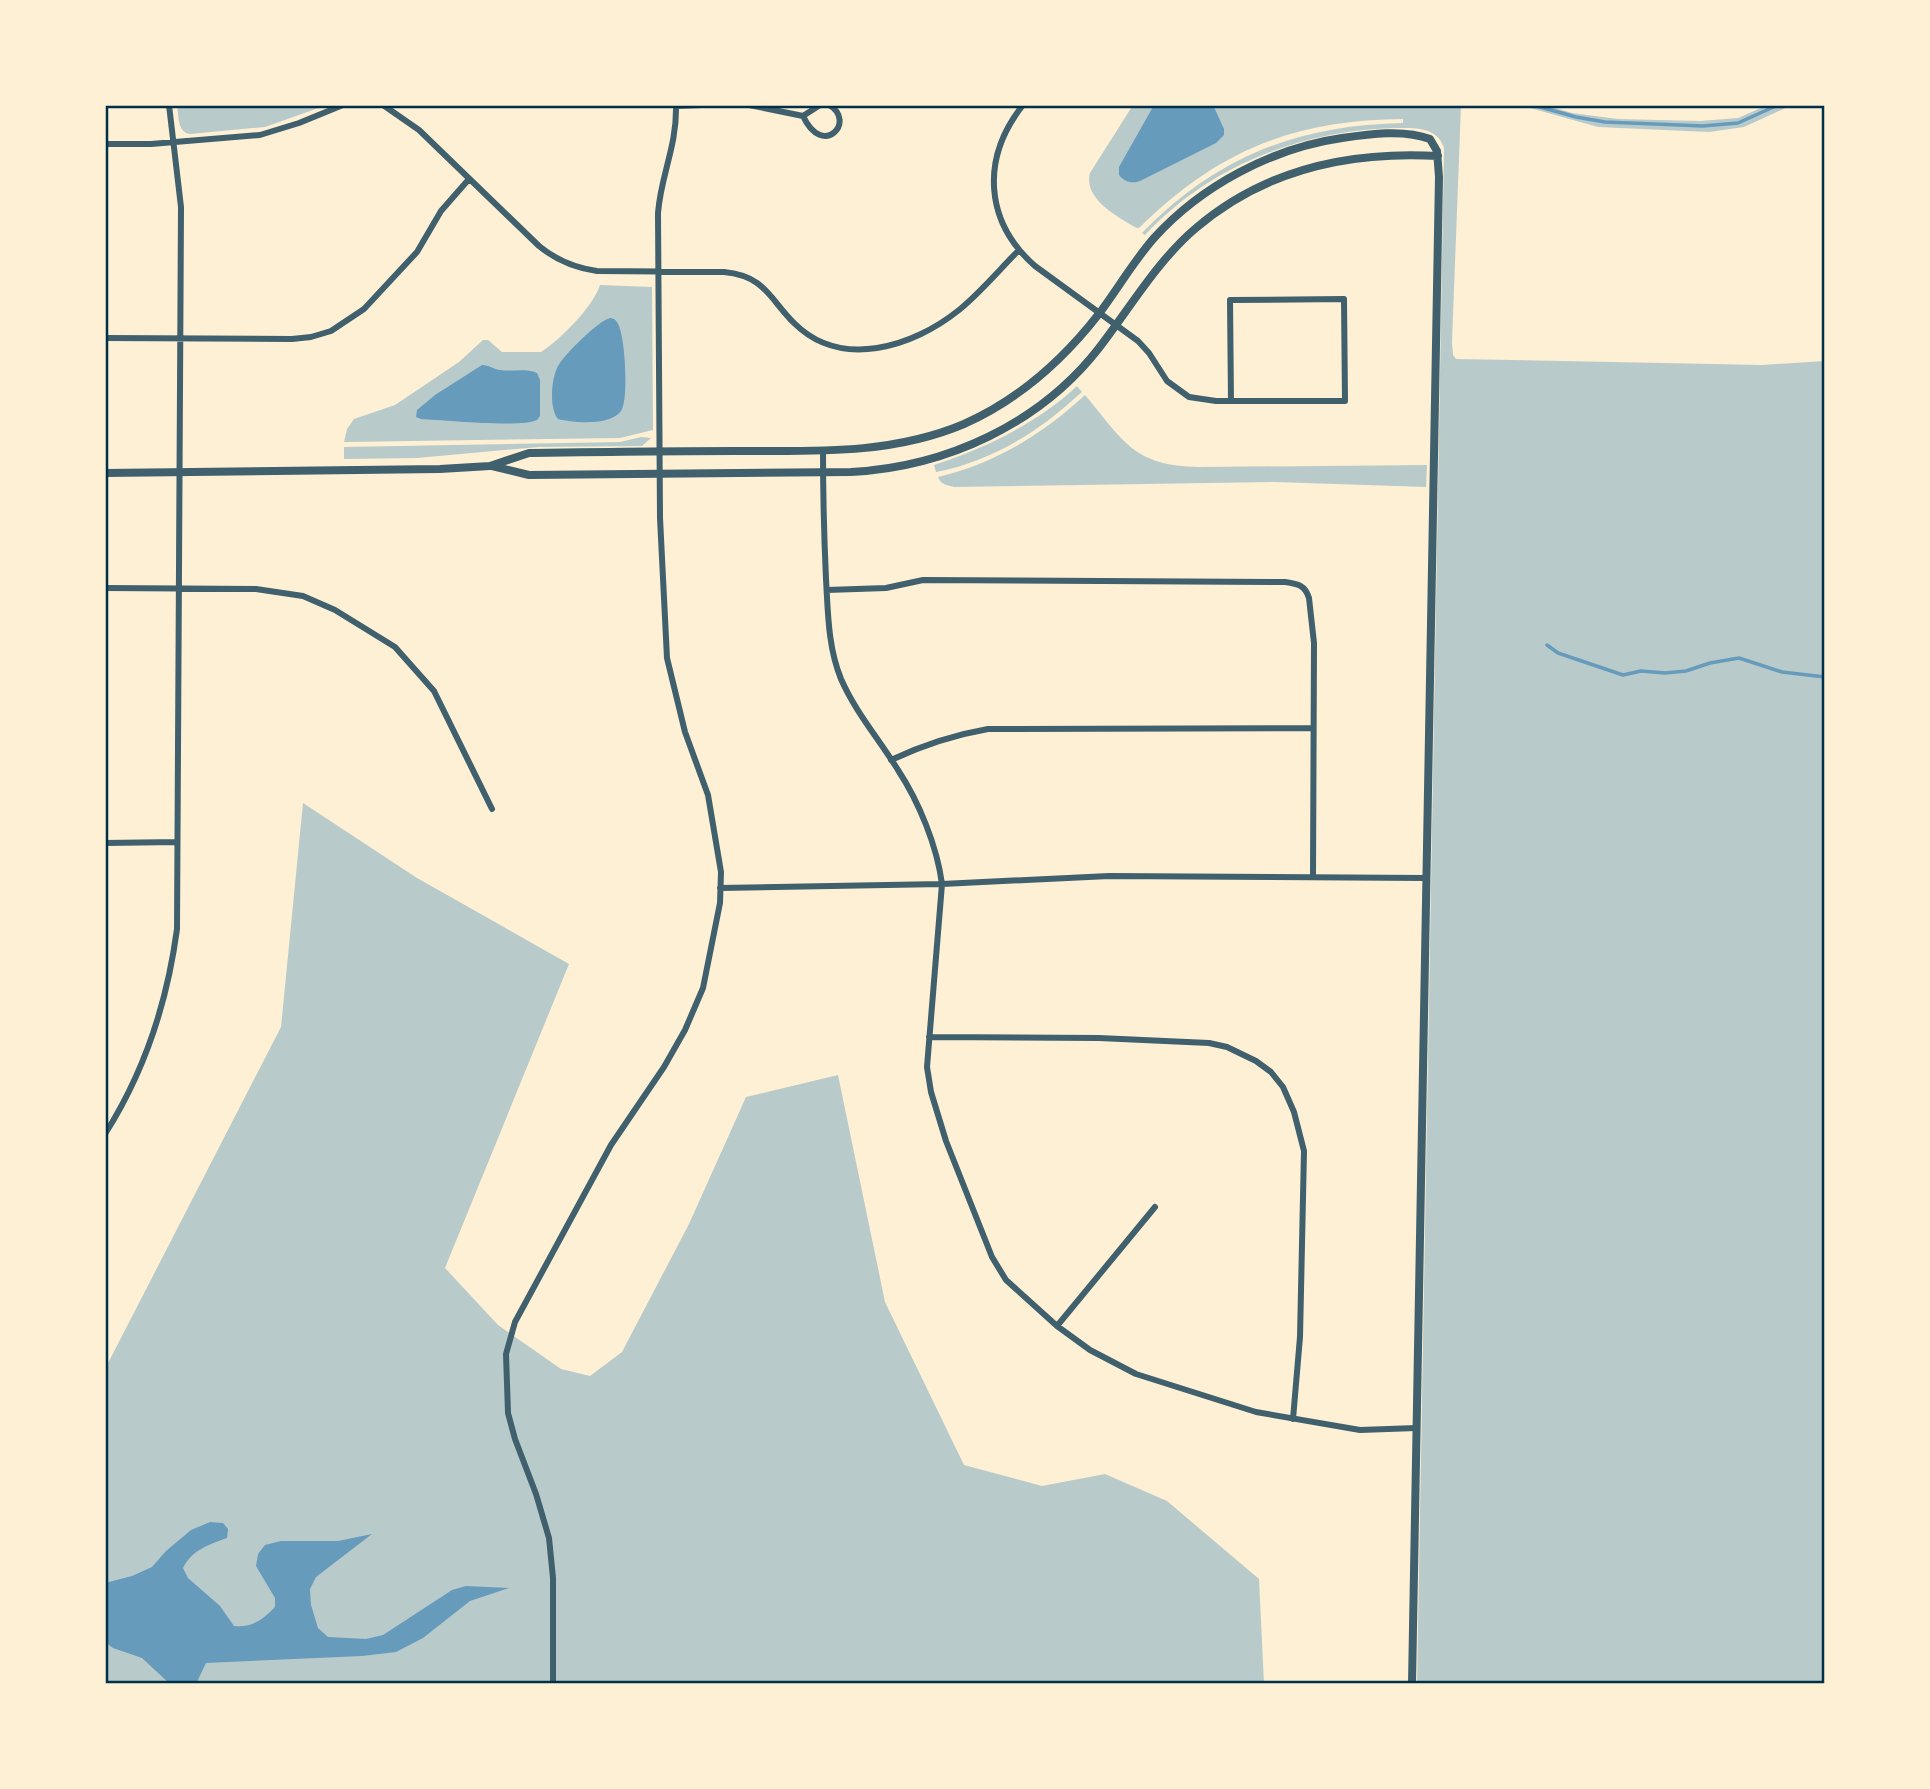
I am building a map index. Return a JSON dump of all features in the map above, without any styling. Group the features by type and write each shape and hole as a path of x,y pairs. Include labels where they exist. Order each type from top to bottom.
{"street":[{"path":"105,1134 142,1067 155,1034 166,996 177,929 181,207 169,105"},
{"path":"105,144 260,135 343,105"},
{"path":"383,105 419,130 539,246 565,262 597,271 724,272 746,277 765,289 789,318 809,335 836,347 865,350 901,342 942,323 973,298 1019,250"},
{"path":"554,1684 553,1578 549,1538 515,1439 509,1413 506,1354 515,1322 611,1146 664,1067 685,1030 703,988 720,903 721,872 708,795 685,732 667,658 660,474 659,205 673,149 676,106 702,105"},
{"path":"749,105 803,116 820,105"},
{"path":"803,116 813,133 819,136 829,135 837,129 840,118 837,111 829,105"},
{"path":"1023,105 1003,138 994,173 995,196 1009,235 1019,250 1040,270 1143,345 1164,378 1175,389 1201,400 1231,401 1345,401 1344,299 1230,300 1231,401"},
{"path":"105,473 412,470 490,466 529,453 823,451 858,450 902,443 947,430 980,416 1044,373 1099,313 1143,252 1166,226 1204,195 1246,169 1296,149 1338,138 1390,134 1427,138 1435,144 1438,156 1412,1684"},
{"path":"490,466 529,475 864,471 908,465 956,451 984,439 1051,397 1082,368 1185,238 1225,205 1292,172 1343,159 1388,154 1438,156"},
{"path":"105,338 299,339 321,335 364,309 412,258 444,207 469,179"},
{"path":"823,451 829,638 841,678 867,728 899,771 934,842 942,884 927,1067 931,1092 946,1141 992,1257 1006,1280 1056,1326 1090,1350 1136,1374 1256,1412 1360,1430 1416,1428"},
{"path":"827,590 886,588 923,580 1300,584 1307,591 1314,643 1313,877"},
{"path":"105,588 256,589 303,596 372,631 395,647 434,691 492,808"},
{"path":"891,760 918,747 958,734 988,729 1313,728"},
{"path":"105,843 177,842"},
{"path":"720,888 942,884 1110,877 1425,878"},
{"path":"929,1037 1099,1038 1209,1043 1227,1047 1256,1061 1275,1077 1283,1087 1294,1112 1304,1151 1300,1337 1293,1419"},
{"path":"1056,1326 1155,1207"}],"shaded area":[{"path":"177,105 327,105 265,127 190,134 181,127"},
{"path":"1133,105 1461,105 1452,342 1456,359 1762,365 1825,361 1825,1684 1417,1684 1444,148 1441,141 1430,132 1410,128 1360,130 1292,145 1259,156 1198,189 1145,235 1142,233 1172,205 1201,183 1231,164 1262,150 1329,130 1403,123 1403,119 1327,125 1292,133 1260,145 1229,159 1198,178 1137,228 1103,206 1089,182 1090,173"},
{"path":"1520,105 1545,105 1572,113 1618,119 1700,121 1738,118 1768,105 1792,105 1744,127 1709,132 1598,127"},
{"path":"600,285 652,287 653,430 620,438 344,442 347,429 354,419 395,405 459,362 483,340 488,340 502,352 541,352 575,322"},
{"path":"1077,386 1082,392 1028,435 993,454 936,472 934,465 1010,433 1045,412"},
{"path":"1085,395 1132,448 1159,462 1199,467 1427,465 1426,487 1275,482 954,487 939,480 938,477 979,464 1017,446"},
{"path":"641,437 651,438 642,446 539,447 417,458 344,459 344,447 620,442"},
{"path":"303,803 417,878 569,964 445,1268 498,1325 561,1369 590,1376 622,1352 689,1224 746,1097 838,1075 885,1302 964,1465 1042,1486 1105,1474 1167,1501 1259,1579 1264,1684 105,1684 105,1369 281,1027"}],"water":[{"path":"1154,105 1213,105 1224,135 1216,143 1142,180 1127,181 1119,175 1119,167"},
{"path":"610,318 618,324 624,353 625,394 621,411 616,416 601,421 573,422 558,419 553,408 552,393 558,366 582,339"},
{"path":"482,365 500,370 537,373 540,380 540,416 537,420 499,423 416,417 417,410 435,395"},
{"path":"210,1522 223,1523 228,1529 227,1538 196,1552 183,1568 188,1578 220,1606 234,1626 246,1626 256,1622 275,1607 275,1598 256,1566 258,1554 265,1545 281,1541 338,1541 372,1534 316,1577 310,1589 311,1605 318,1628 328,1637 366,1639 383,1635 452,1590 466,1586 509,1588 470,1601 423,1638 396,1652 206,1663 196,1684 170,1684 142,1658 113,1648 105,1642 105,1583 152,1567 191,1530"}],"waterway":[{"path":"1533,105 1605,122 1703,126 1738,123 1778,105"},
{"path":"1547,645 1558,653 1623,675 1641,671 1686,671 1739,658 1782,672 1825,677"}]}
